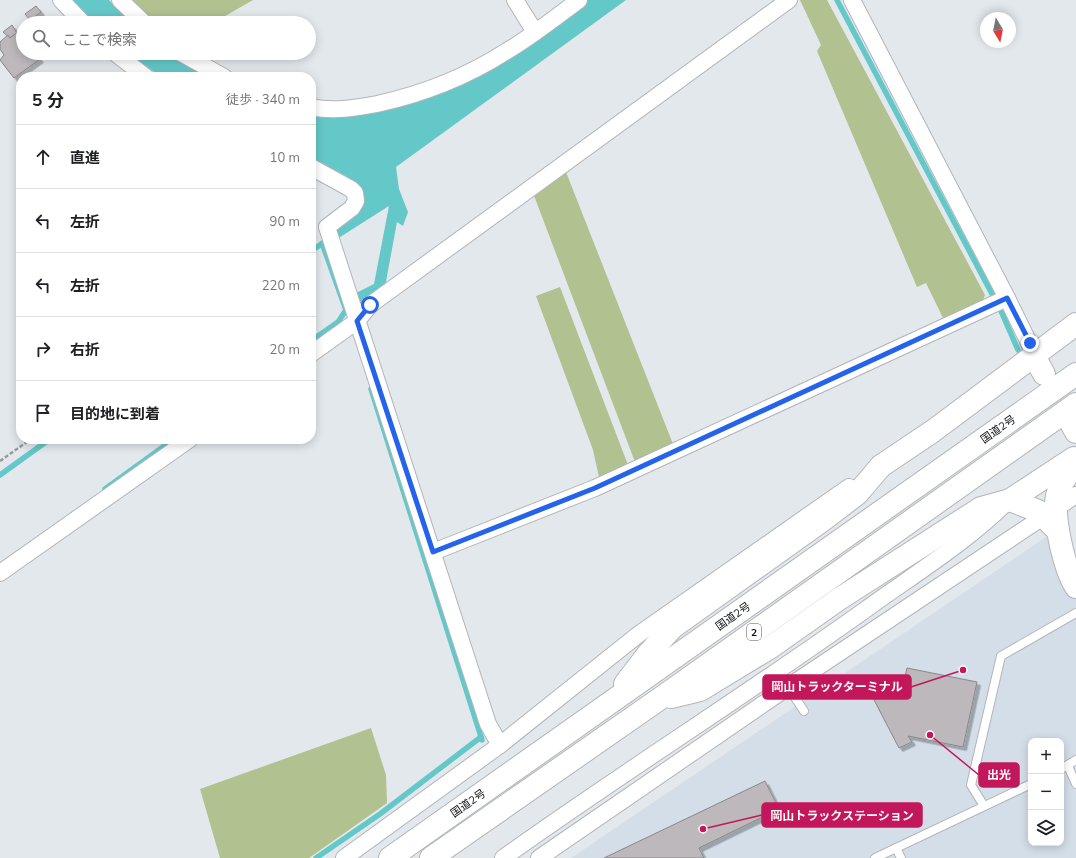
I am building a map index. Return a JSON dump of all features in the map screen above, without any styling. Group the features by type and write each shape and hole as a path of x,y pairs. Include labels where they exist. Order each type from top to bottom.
{"main road":[{"path":"612,701 648,654 673,627 857,494 880,466 1039,365 1076,324"},
{"name":"国道2号","path":"390,858 1076,374"},
{"name":"2","path":"431,858 658,700 1075,420"},
{"path":"658,700 700,690 771,647 839,599 981,508 1010,500 1076,456"},
{"path":"1076,463 1060,486 1053,518 1076,587"},
{"path":"1010,500 1053,518"}],"street":[{"path":"61,0 76,16"},
{"path":"120,0 137,16"},
{"path":"515,0 535,32"},
{"path":"316,108 356,108 399,99 432,88 478,68 509,51 579,0"},
{"path":"316,350 352,325 370,305 789,0"},
{"path":"852,0 1000,301 1030,343 1039,365"},
{"path":"124,60 140,72"},
{"path":"193,60 215,72"},
{"path":"316,169 351,189 355,193 356,201 352,208 327,227 352,325 433,552 488,724 500,745"},
{"path":"433,552 595,488 1000,301"},
{"path":"0,573 183,444"},
{"path":"344,858 500,745 639,634 880,466"},
{"path":"539,858 788,687 1053,518 1076,495"},
{"path":"503,858 777,671 970,534 990,519 1010,500"},
{"path":"777,671 788,687"}],"lane":[{"path":"984,806 971,785 1001,656 1076,613"},
{"path":"788,687 804,711"},
{"path":"1076,760 1065,767 1076,784"},
{"path":"875,858 1028,785"},
{"path":"896,848 901,858"}],"path":[{"path":"0,461 24,444"}],"shaded area":[{"path":"1046,537 1076,599 1076,858 571,858"}],"green space":[{"path":"129,0 253,0 225,16 144,16"},
{"path":"800,0 827,0 985,295 982,302 943,318 926,283 917,287 817,51 821,45"},
{"path":"566,172 673,444 635,462 533,193"},
{"path":"560,287 628,465 599,477 593,450 536,296"},
{"path":"371,728 386,775 387,803 309,858 220,858 200,789"}],"water":[{"path":"71,0 109,0 124,16 85,16"},
{"path":"585,0 626,0 396,167 399,189 408,212 403,226 397,222 385,287 358,304 354,294 374,284 389,206 337,239 334,231 363,207 359,185 316,161 316,112 401,103"},
{"path":"137,60 180,60 189,67 200,72 155,72"}],"building":[{"path":"36,6 41,12 36,16 27,16 25,14"},
{"path":"12,25 16,34 10,38 3,32"},
{"path":"16,33 16,60 39,60 22,72 16,72 16,77 14,78 0,60 4,55 0,49 0,42 8,35 10,38"},
{"path":"907,668 977,682 963,747 908,736 912,742 899,748 872,696 894,685 900,698"},
{"path":"765,781 779,809 699,848 704,858 604,858"}],"waterway":[{"path":"837,0 1001,311 1018,350"},
{"path":"316,248 329,239"},
{"path":"316,337 338,322 346,310 322,243"},
{"path":"371,389 482,740"},
{"path":"0,475 43,444"},
{"path":"105,489 167,444"},
{"path":"316,858 380,814 481,737"}],"place":[{"name":"岡山トラックターミナル","path":"963,670"},
{"name":"出光","path":"930,735"},
{"name":"岡山トラックステーション","path":"703,829"}],"route":[{"path":"370,305 357,321 433,552 595,488 1007,298 1030,343"}]}
